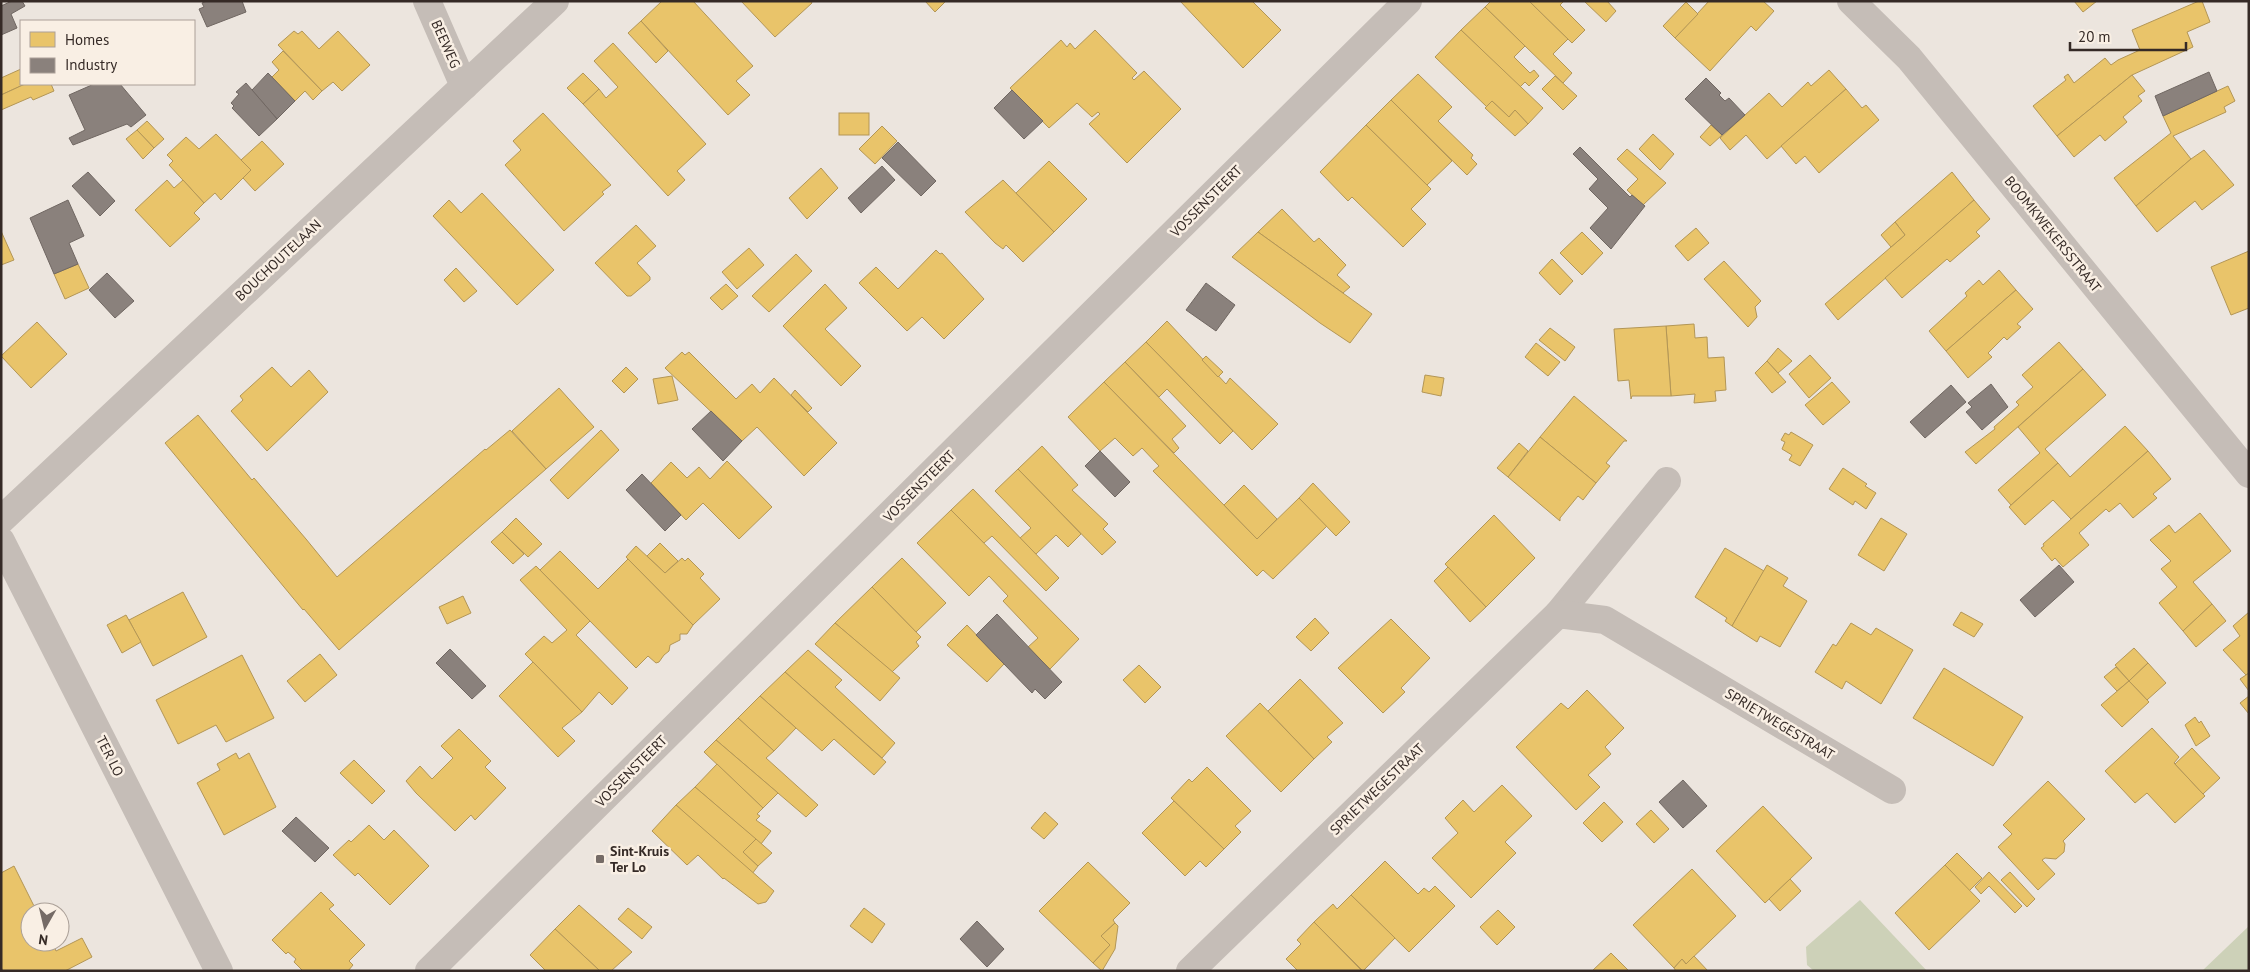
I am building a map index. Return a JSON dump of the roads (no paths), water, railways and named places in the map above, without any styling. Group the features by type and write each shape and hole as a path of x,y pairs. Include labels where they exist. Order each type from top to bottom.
{"street":[{"name":"BEEWEG","path":"427,1 464,86"},
{"name":"BOUCHOUTELAAN","path":"1,520 555,1"},
{"name":"VOSSENSTEERT","path":"429,971 1408,1"},
{"name":"BOOMKWEKERSSTRAAT","path":"1851,1 1909,58 2249,474"},
{"name":"SPRIETWEGESTRAAT","path":"1197,969 1558,614 1667,482"},
{"name":"TER LO","path":"1,541 219,971"},
{"name":"SPRIETWEGESTRAAT","path":"1558,614 1605,620 1892,790"}],"place":[{"name":"Sint-Kruis Ter Lo","path":"600,859"}]}
